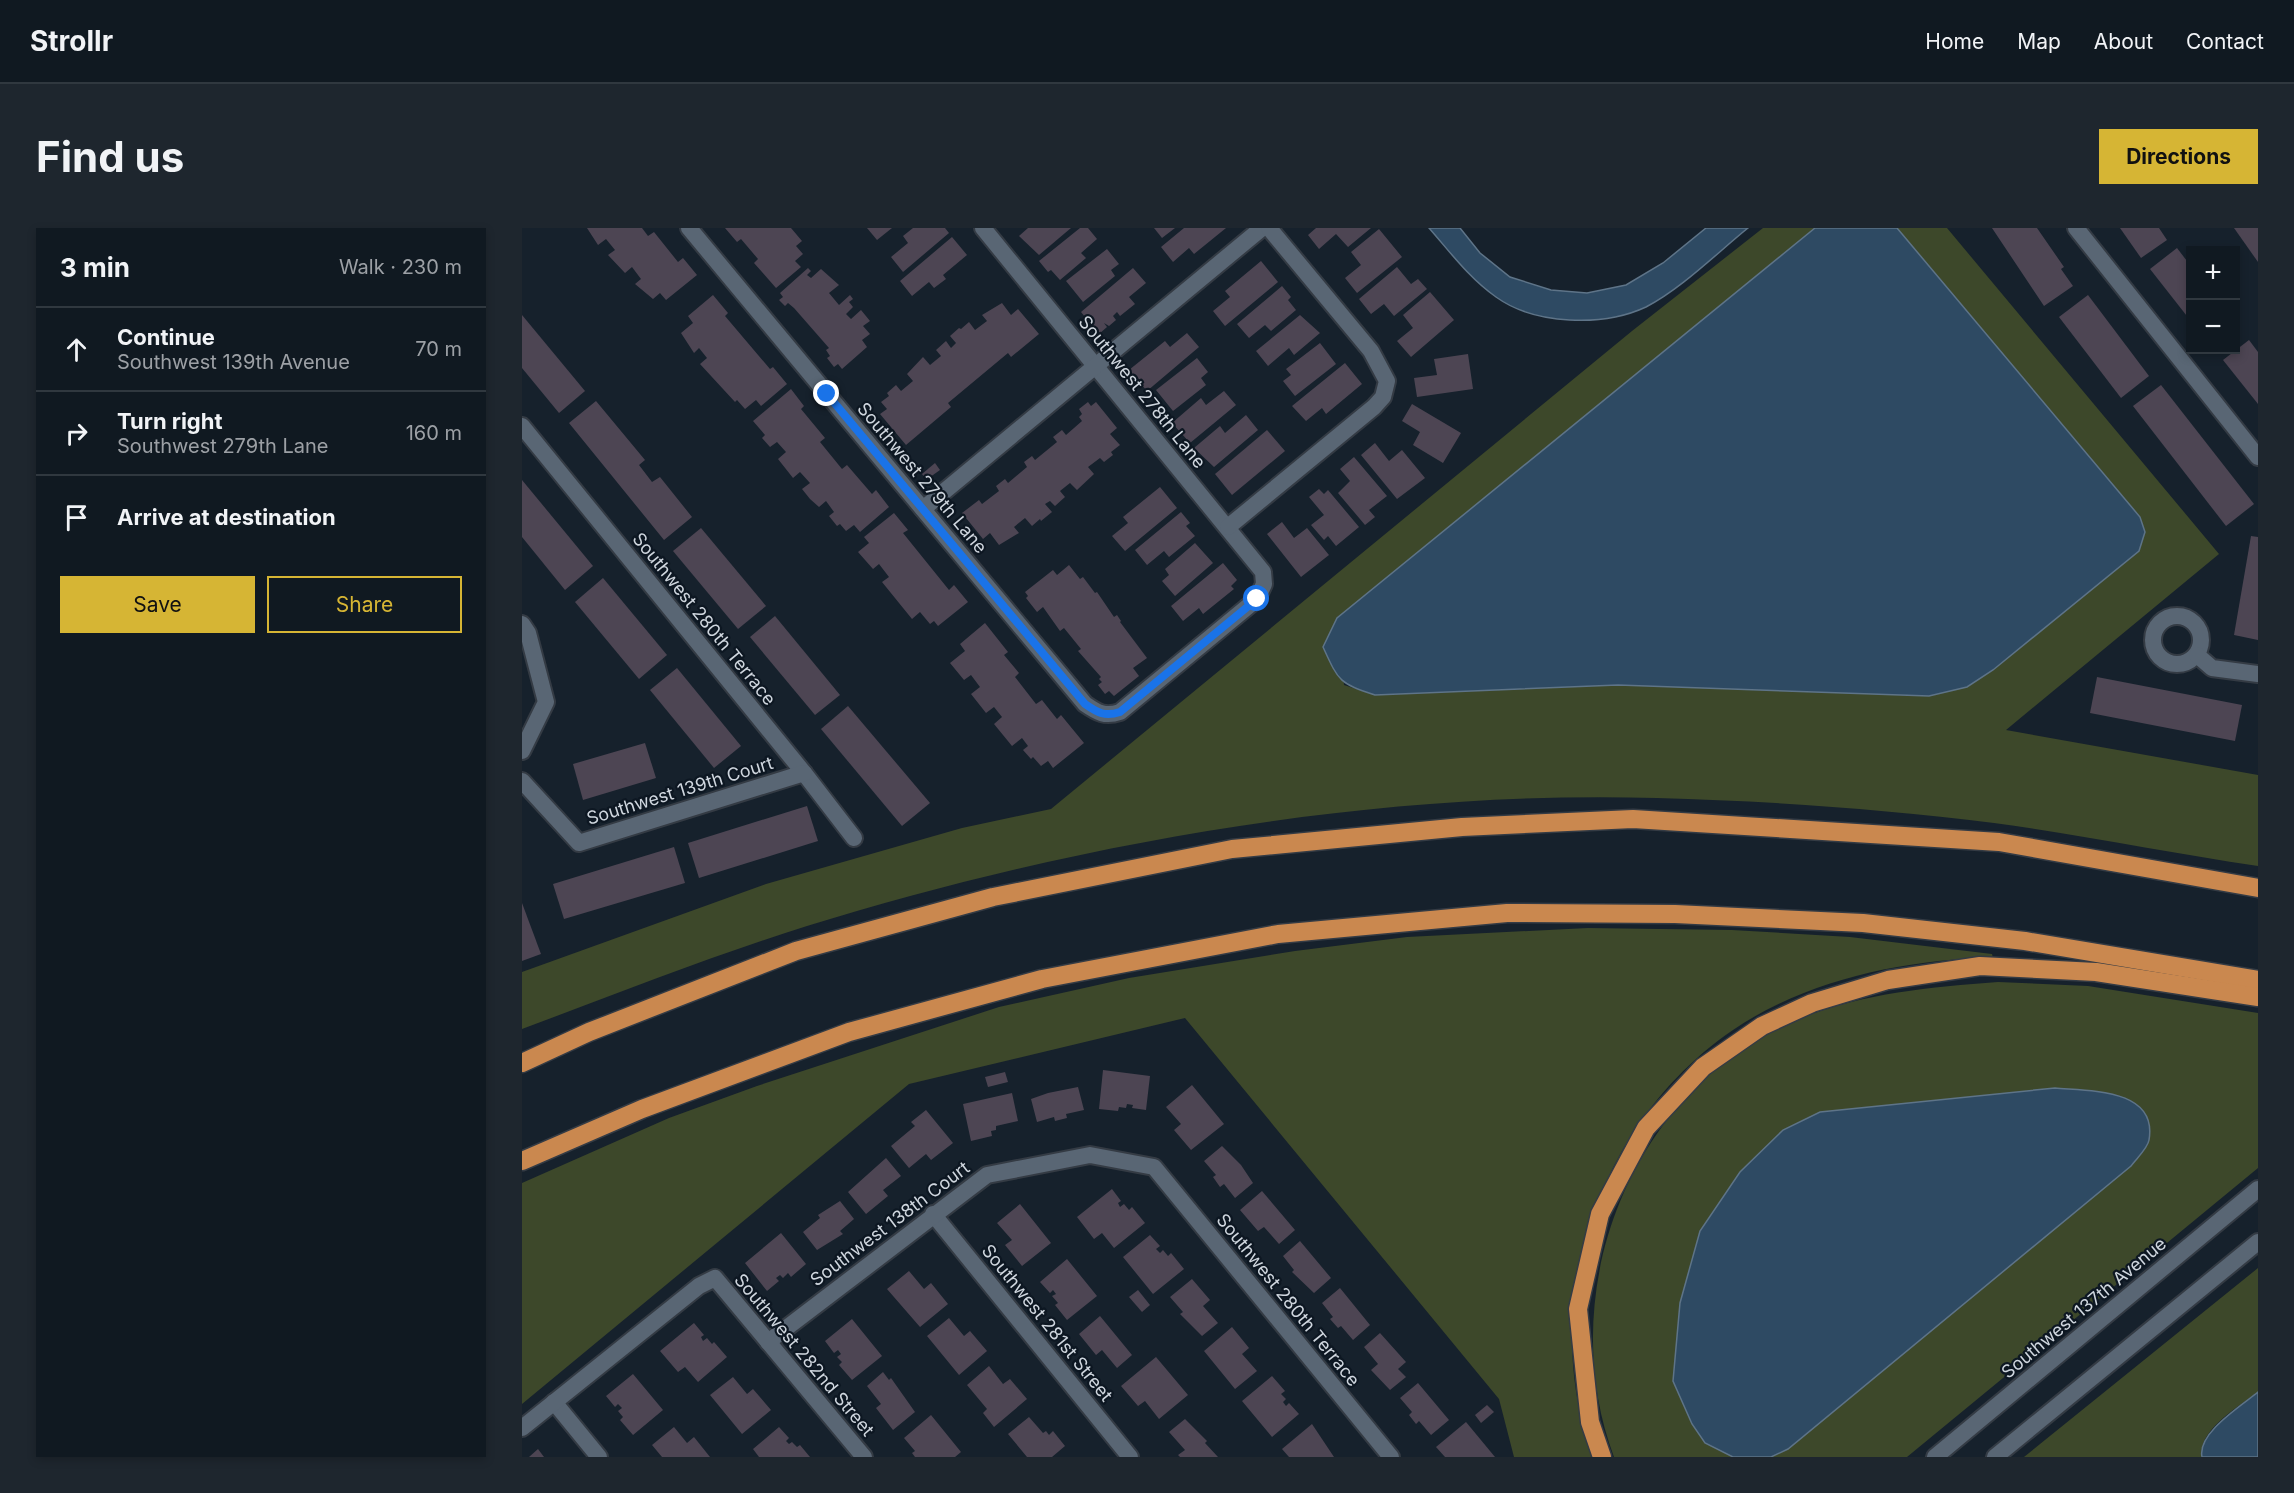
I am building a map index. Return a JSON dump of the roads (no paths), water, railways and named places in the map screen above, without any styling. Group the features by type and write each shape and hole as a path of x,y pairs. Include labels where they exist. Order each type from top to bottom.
{"highway":[{"path":"522,1063 589,1032 796,951 993,897 1232,849 1462,827 1633,819 1999,842 2258,888"},
{"path":"522,1161 642,1109 849,1032 1042,979 1278,934 1507,913 1675,914 1839,922 2025,941 2258,980"},
{"path":"1602,1457 1590,1422 1578,1309 1600,1214 1646,1128 1703,1067 1762,1026 1812,1003 1888,980 1980,966 2096,972 2258,997"}],"street":[{"name":"Southwest 279th Lane","path":"689,228 1085,704 1099,713 1108,716 1120,712 1257,599 1264,584"},
{"name":"Southwest 278th Lane","path":"983,228 1256,561 1263,572 1264,584"},
{"path":"923,509 1262,228"},
{"path":"1228,527 1374,407 1383,397 1387,381 1371,351 1269,228"},
{"path":"2076,228 2258,457"},
{"name":"Southwest 280th Terrace","path":"522,426 804,773 854,838"},
{"path":"522,624 528,633 546,702 522,751"},
{"path":"2197,655 2212,668 2258,674"},
{"name":"Southwest 139th Court","path":"522,781 579,843 804,773"},
{"name":"Southwest 138th Court","path":"768,1342 987,1175 1090,1155 1154,1167"},
{"name":"Southwest 280th Terrace","path":"1154,1167 1391,1457"},
{"name":"Southwest 137th Avenue","path":"1935,1457 2258,1189"},
{"name":"Southwest 281st Street","path":"933,1214 1130,1457"},
{"path":"1995,1457 2258,1242"},
{"name":"Southwest 282nd Street","path":"554,1402 699,1286 715,1278 864,1457"},
{"path":"522,1428 554,1402 599,1457"}],"water":[{"path":"1429,228 1460,228 1480,253 1510,277 1551,290 1587,293 1626,285 1663,263 1706,228 1748,228 1685,281 1646,307 1610,318 1570,320 1530,313 1496,297 1461,265"},
{"path":"1815,228 1897,228 2140,517 2145,532 2139,551 1993,670 1967,687 1929,696 1618,685 1375,695 1341,680 1323,647 1337,618"},
{"path":"2055,1088 2102,1092 2118,1096 2132,1101 2143,1110 2149,1123 2149,1140 2131,1166 1788,1449 1771,1457 1733,1457 1705,1443 1692,1424 1673,1381 1680,1303 1700,1231 1740,1172 1783,1130 1820,1112"},
{"path":"2258,1392 2258,1457 2202,1457 2202,1448 2213,1430 2231,1412"}]}
